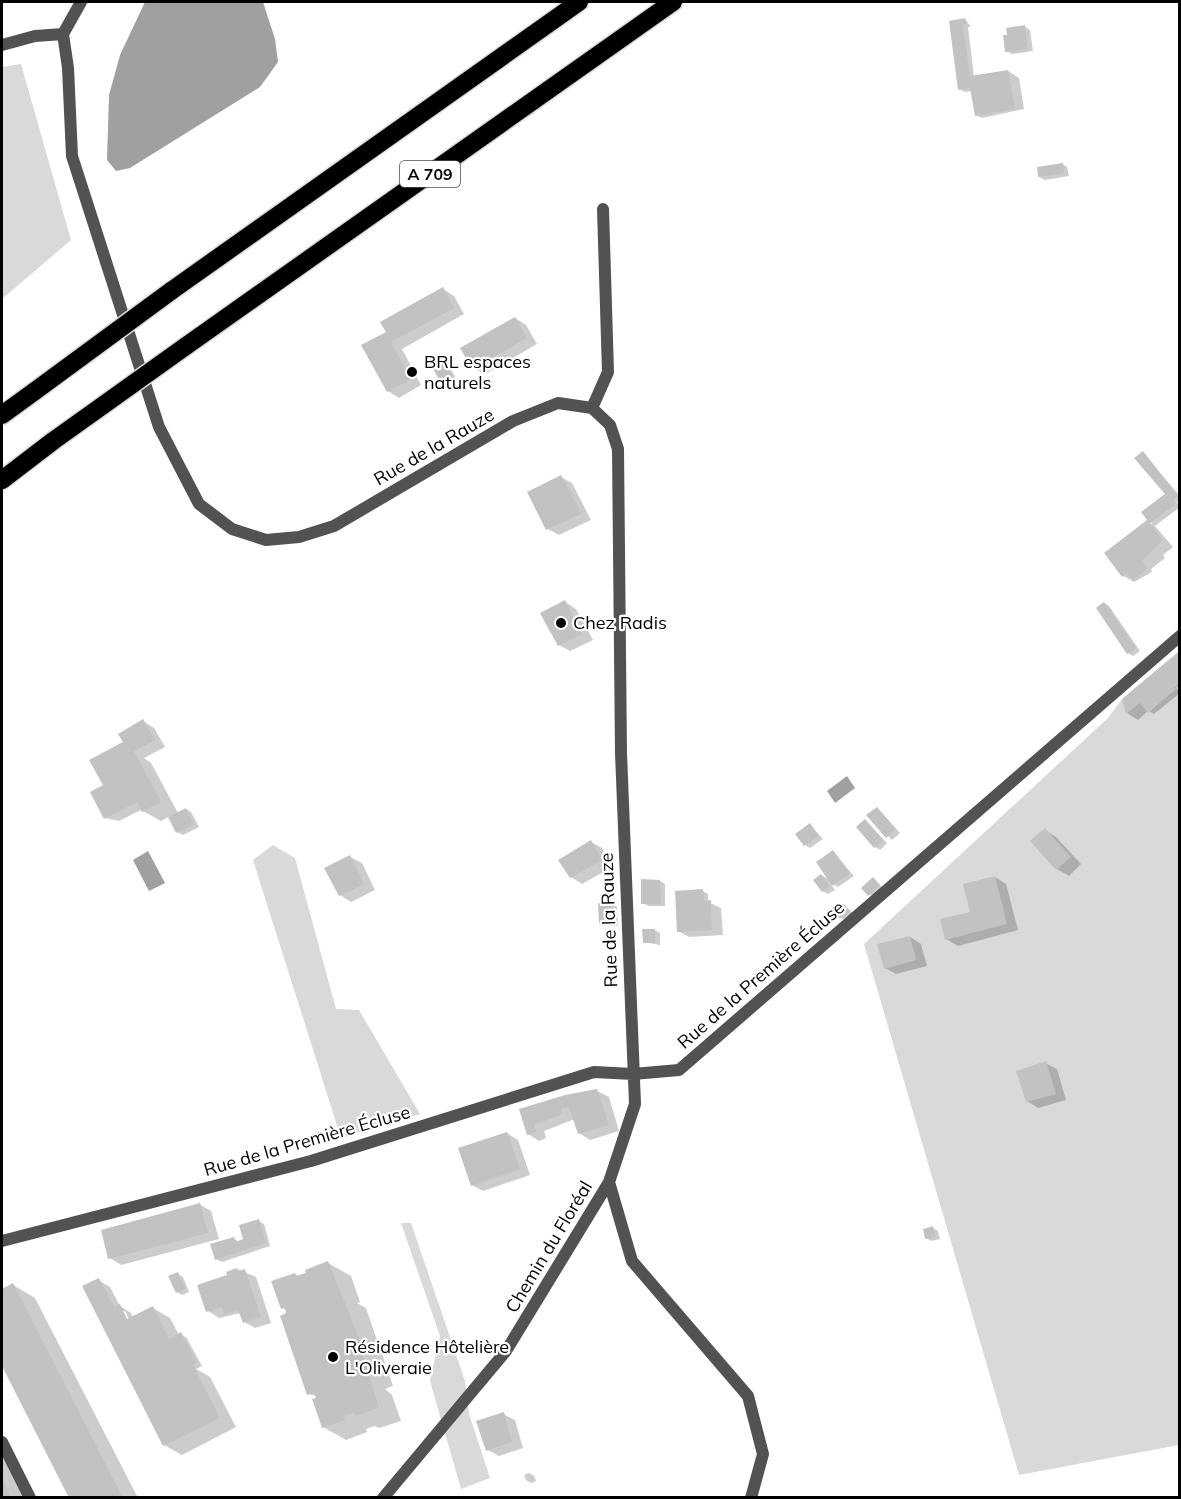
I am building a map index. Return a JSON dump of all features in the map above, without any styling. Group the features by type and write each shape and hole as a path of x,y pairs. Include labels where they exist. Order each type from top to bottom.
{"highway":[{"name":"A 709","path":"2,415 171,291 579,2"},
{"name":"A 709","path":"2,480 186,346 673,2"}],"street":[{"path":"2,45 22,38 63,34 81,2"},
{"name":"Rue de la Rauze","path":"63,34 68,68 72,156 159,427 199,504 232,529 266,540 299,537 334,526 513,421 558,403 592,408 610,425 618,450 621,753 635,1104 609,1182"},
{"path":"592,408 608,372 603,209"},
{"name":"Rue de la Première Écluse","path":"2,1241 311,1161 594,1072 633,1074 679,1070 1179,636"},
{"path":"609,1182 632,1261 748,1396 762,1454 751,1497"},
{"name":"Chemin du Floréal","path":"383,1497 506,1351 609,1182"},
{"path":"2,1442 30,1497"}],"shaded area":[{"path":"145,2 263,2 275,39 278,62 260,87 130,168 116,171 107,160 109,95 120,55"},
{"path":"21,64 71,240 2,299 2,67"},
{"path":"1179,651 1179,1445 1019,1475 864,944 1108,718 1122,699"},
{"path":"847,776 855,788 835,803 827,791"},
{"path":"273,845 295,858 336,1009 359,1010 420,1114 341,1138 253,860"},
{"path":"148,851 165,883 149,891 133,860"},
{"path":"401,1223 411,1223 465,1381 469,1414 490,1478 461,1489 430,1381 440,1336"}],"building":[{"path":"965,18 967,24 963,25 970,76 1008,70 1015,109 975,116 970,88 958,90 949,21"},
{"path":"1025,25 1028,49 1005,52 1003,35 1007,35 1006,28"},
{"path":"1063,163 1064,173 1038,177 1037,167"},
{"path":"443,287 454,308 391,342 411,379 387,392 361,345 386,332 380,322"},
{"path":"515,317 527,338 472,369 460,348"},
{"path":"444,360 452,376 441,383 432,367"},
{"path":"1143,451 1178,496 1173,500 1176,504 1150,523 1163,540 1142,561 1148,568 1133,580 1127,573 1122,577 1104,553 1147,520 1141,512 1165,494 1134,458"},
{"path":"561,475 581,514 546,530 527,492"},
{"name":"Chez Radis","path":"565,600 582,634 558,646 540,613"},
{"path":"1104,602 1136,648 1127,654 1096,608"},
{"path":"1180,651 1180,683 1174,687 1176,689 1148,713 1140,703 1126,714 1122,699"},
{"path":"143,719 155,740 134,751 161,802 142,812 137,802 104,819 90,792 103,785 89,760 123,742 118,734"},
{"path":"877,807 896,829 886,838 866,815"},
{"path":"186,808 194,824 176,833 168,817"},
{"path":"865,819 883,840 874,848 856,827"},
{"path":"810,823 819,836 804,846 795,834"},
{"path":"1045,828 1071,857 1056,870 1030,841"},
{"path":"591,840 602,860 570,878 558,860"},
{"path":"833,850 850,873 832,886 816,862"},
{"path":"350,855 364,884 339,896 324,868"},
{"path":"821,874 830,886 822,892 813,880"},
{"path":"995,876 1007,924 945,940 940,919 970,912 963,884"},
{"path":"873,877 880,885 868,896 861,888"},
{"path":"641,879 660,880 661,904 641,904"},
{"path":"703,889 704,901 711,900 712,930 677,932 675,891"},
{"path":"612,902 613,924 599,924 598,903"},
{"path":"844,904 850,911 840,919 835,913"},
{"path":"642,929 655,929 655,943 643,943"},
{"path":"910,936 916,960 884,969 877,944"},
{"path":"1046,1061 1056,1094 1026,1102 1016,1071"},
{"path":"597,1089 609,1125 578,1134 569,1107 561,1109 562,1114 534,1125 536,1132 527,1135 519,1109 565,1095"},
{"path":"507,1132 520,1169 471,1186 458,1148"},
{"path":"200,1203 208,1233 108,1259 101,1230"},
{"path":"259,1219 266,1243 215,1260 210,1244 234,1237 236,1242 243,1239 239,1225"},
{"path":"933,1226 936,1237 925,1239 923,1229"},
{"name":"Résidence Hôtelière L'Oliveraie","path":"328,1261 357,1333 379,1408 355,1416 354,1413 344,1416 345,1420 322,1428 312,1399 316,1398 314,1393 307,1395 280,1316 286,1313 285,1308 281,1309 271,1281 295,1273 296,1276 306,1273 305,1270"},
{"path":"237,1268 238,1271 245,1269 261,1317 243,1323 238,1310 224,1315 222,1307 206,1312 197,1285 227,1275 226,1272"},
{"path":"178,1272 185,1289 176,1293 168,1276"},
{"path":"99,1278 114,1307 120,1304 127,1319 153,1306 169,1339 181,1332 197,1363 193,1365 220,1418 163,1446 82,1286"},
{"path":"13,1283 123,1498 69,1498 2,1366 2,1289"},
{"path":"504,1412 512,1442 486,1451 476,1421"},
{"path":"2,1478 11,1498 2,1498"}],"place":[{"name":"BRL espaces naturels","path":"412,372"},
{"name":"Chez Radis","path":"561,623"},
{"name":"Résidence Hôtelière L'Oliveraie","path":"333,1357"}]}
